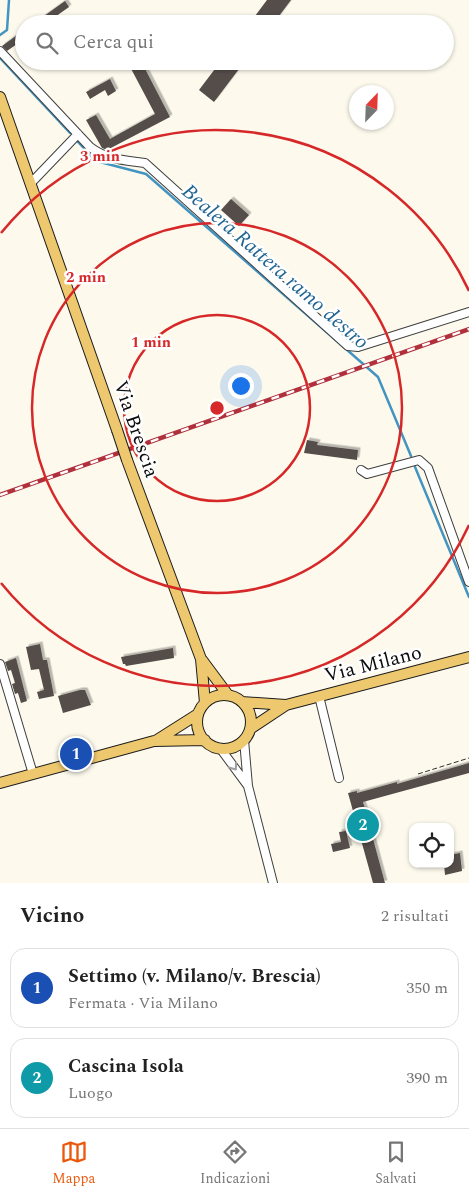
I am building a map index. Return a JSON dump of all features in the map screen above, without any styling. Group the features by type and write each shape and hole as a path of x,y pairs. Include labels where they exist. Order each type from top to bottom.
{"main road":[{"name":"Via Brescia","path":"0,97 127,460 201,659"},
{"name":"Via Milano","path":"250,729 286,705 469,657"},
{"path":"0,783 154,741 205,740 220,748 237,745 244,740 250,729 250,714 242,702 228,695 201,659"},
{"path":"201,659 204,703"},
{"path":"205,740 198,728 198,714 204,703 211,698 228,695"},
{"name":"Via Milano","path":"242,702 286,705"},
{"path":"154,741 198,714"}],"street":[{"path":"0,52 15,68"},
{"path":"17,70 101,156 116,160 145,163 348,346 358,347 469,312"},
{"path":"30,183 78,134"},
{"path":"361,470 367,474 419,460 428,468 469,582"},
{"path":"0,664 33,774"},
{"path":"319,696 339,778"},
{"path":"244,740 248,786 273,883"},
{"path":"220,748 248,786"}],"path":[{"path":"418,774 469,758"}],"building":[{"path":"267,0 291,0 280,15 256,15"},
{"path":"65,1 69,7 58,15 46,15"},
{"path":"15,37 15,45 7,51 2,46"},
{"path":"132,70 146,70 170,117 107,150 102,148 86,120 96,115 110,139 155,114"},
{"path":"214,70 238,70 214,102 199,90"},
{"path":"110,79 116,91 108,96 105,90 90,99 86,92"},
{"path":"231,199 249,215 239,226 221,210"},
{"path":"307,440 318,442 317,445 358,450 357,460 304,453"},
{"path":"40,644 43,660 47,660 54,696 39,699 37,692 44,690 39,669 31,670 26,647"},
{"path":"173,648 174,658 126,666 123,664 121,657"},
{"path":"16,658 27,701 21,703 18,693 15,694 12,684 15,683 11,670 8,671 5,662"},
{"path":"85,690 91,705 63,713 58,696"},
{"path":"469,763 469,773 363,802 385,883 373,883 348,793 357,791 357,793 397,782 397,784"},
{"path":"346,831 350,848 333,852 331,844 341,842 339,832"},
{"path":"460,853 462,871 445,875 444,868 454,868 454,854"}],"waterway":[{"name":"Bealera Rattera ramo destro","path":"0,35 7,30 9,0"},
{"name":"Bealera Rattera ramo destro","path":"0,58 70,133"},
{"name":"Bealera Rattera ramo destro","path":"78,142 96,161 146,174 378,377 411,456"},
{"name":"Bealera Rattera ramo destro","path":"415,467 469,597"}],"railway":[{"path":"0,495 469,329"}],"place":[{"name":"Settimo (v. Milano/v. Brescia)","path":"76,754"},
{"name":"Cascina Isola","path":"363,825"}]}
